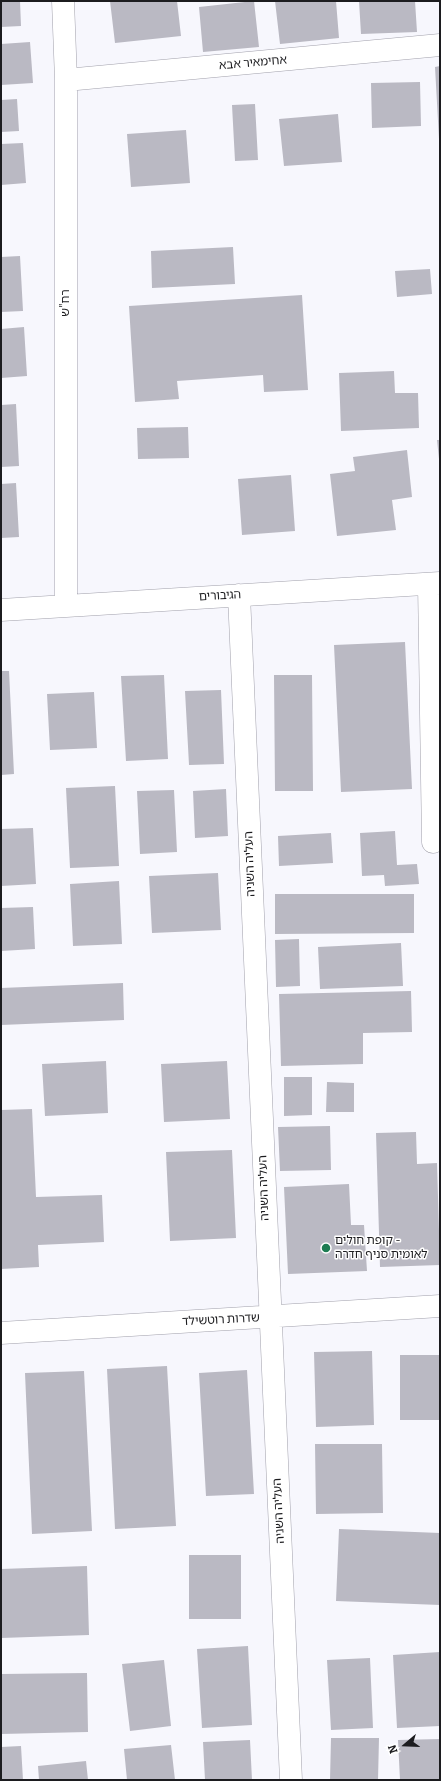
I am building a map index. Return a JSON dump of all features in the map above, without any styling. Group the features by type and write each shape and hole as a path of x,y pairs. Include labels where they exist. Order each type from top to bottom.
{"street":[{"name":"רח\"ש","path":"64,1 66,80 66,606"},
{"name":"אחימאיר אבא","path":"66,80 440,45"},
{"name":"הגיבורים","path":"1,610 435,584"},
{"path":"434,842 435,584"},
{"name":"העליה השניה","path":"239,595 291,1780"},
{"name":"שדרות רוטשילד","path":"1,1333 440,1306"}],"building":[{"path":"1,1 20,1 21,26 1,27"},
{"path":"110,1 177,1 181,36 115,43"},
{"path":"254,1 259,47 203,52 199,7"},
{"path":"275,1 336,1 339,38 280,44"},
{"path":"359,1 415,1 417,32 361,34"},
{"path":"30,42 33,83 1,85 1,44"},
{"path":"440,66 440,139 439,139 435,67"},
{"path":"420,82 421,126 372,128 371,83"},
{"path":"17,99 19,131 1,132 1,100"},
{"path":"255,104 258,160 235,161 232,105"},
{"path":"338,114 342,162 284,166 279,119"},
{"path":"186,130 190,183 131,187 127,134"},
{"path":"23,143 26,183 1,185 1,144"},
{"path":"233,247 235,284 152,288 151,251"},
{"path":"20,256 23,311 1,312 1,257"},
{"path":"430,269 432,294 397,297 395,271"},
{"path":"302,295 308,390 264,392 263,375 177,381 179,399 135,402 129,306"},
{"path":"24,327 27,376 1,378 1,329"},
{"path":"394,371 395,393 418,393 419,428 341,431 339,373"},
{"path":"16,404 19,466 1,467 1,405"},
{"path":"188,427 189,458 138,459 137,428"},
{"path":"437,440 440,440 440,459 439,459"},
{"path":"407,450 412,497 392,500 396,530 337,536 330,474 355,471 353,457"},
{"path":"291,475 295,531 242,535 238,479"},
{"path":"16,483 19,537 1,538 1,484"},
{"path":"405,642 412,789 341,792 334,645"},
{"path":"1,671 9,671 14,774 1,775"},
{"path":"164,675 168,759 126,761 121,676"},
{"path":"274,675 312,675 313,791 275,791"},
{"path":"221,690 224,764 189,765 185,691"},
{"path":"94,692 97,748 50,750 47,694"},
{"path":"115,786 119,866 70,868 66,788"},
{"path":"226,789 228,836 195,838 193,791"},
{"path":"174,790 177,852 140,854 137,791"},
{"path":"33,828 36,884 1,886 1,829"},
{"path":"395,831 397,865 417,864 419,884 385,886 384,875 362,876 360,833"},
{"path":"331,833 333,863 279,866 278,836"},
{"path":"218,873 221,930 152,933 149,876"},
{"path":"119,881 122,944 73,946 70,884"},
{"path":"275,894 414,894 414,933 275,934"},
{"path":"33,907 35,949 1,951 1,908"},
{"path":"299,939 300,986 276,987 275,940"},
{"path":"401,943 403,986 320,989 318,947"},
{"path":"123,983 124,1020 1,1025 1,988"},
{"path":"411,991 412,1032 363,1033 363,1064 281,1066 279,994"},
{"path":"106,1061 108,1113 45,1116 42,1064"},
{"path":"227,1061 230,1119 164,1122 161,1064"},
{"path":"284,1077 312,1077 312,1115 284,1116"},
{"path":"327,1082 354,1083 354,1112 326,1112"},
{"path":"32,1109 36,1197 102,1195 104,1242 38,1245 39,1267 1,1269 1,1110"},
{"path":"330,1126 331,1170 280,1171 278,1127"},
{"path":"416,1132 417,1164 437,1163 440,1265 380,1267 376,1133"},
{"path":"232,1150 236,1238 170,1241 166,1152"},
{"name":"קופת חולים - לאומית סניף חדרה","path":"349,1184 351,1225 364,1225 367,1271 288,1274 284,1187"},
{"path":"372,1351 374,1425 316,1427 314,1352"},
{"path":"400,1355 440,1355 440,1420 400,1420"},
{"path":"167,1366 176,1526 115,1529 107,1369"},
{"path":"247,1370 254,1494 206,1496 199,1373"},
{"path":"84,1371 92,1531 32,1534 25,1373"},
{"path":"315,1444 382,1444 383,1513 316,1514"},
{"path":"339,1529 440,1533 440,1605 336,1601"},
{"path":"189,1555 241,1555 241,1619 189,1619"},
{"path":"87,1566 89,1635 1,1638 1,1569"},
{"path":"248,1646 252,1725 202,1728 197,1649"},
{"path":"440,1652 440,1726 397,1728 393,1655"},
{"path":"370,1658 373,1728 331,1730 327,1660"},
{"path":"164,1660 171,1726 130,1731 122,1664"},
{"path":"87,1673 88,1732 1,1734 1,1674"},
{"path":"331,1738 379,1738 378,1780 330,1780"},
{"path":"440,1739 440,1780 400,1780 398,1740"},
{"path":"250,1740 252,1780 205,1780 203,1742"},
{"path":"171,1745 175,1780 127,1780 124,1749"},
{"path":"21,1746 23,1780 1,1780 1,1747"},
{"path":"86,1761 88,1780 39,1780 38,1766"}],"place":[{"name":"קופת חולים - לאומית סניף חדרה","path":"326,1248"}]}
